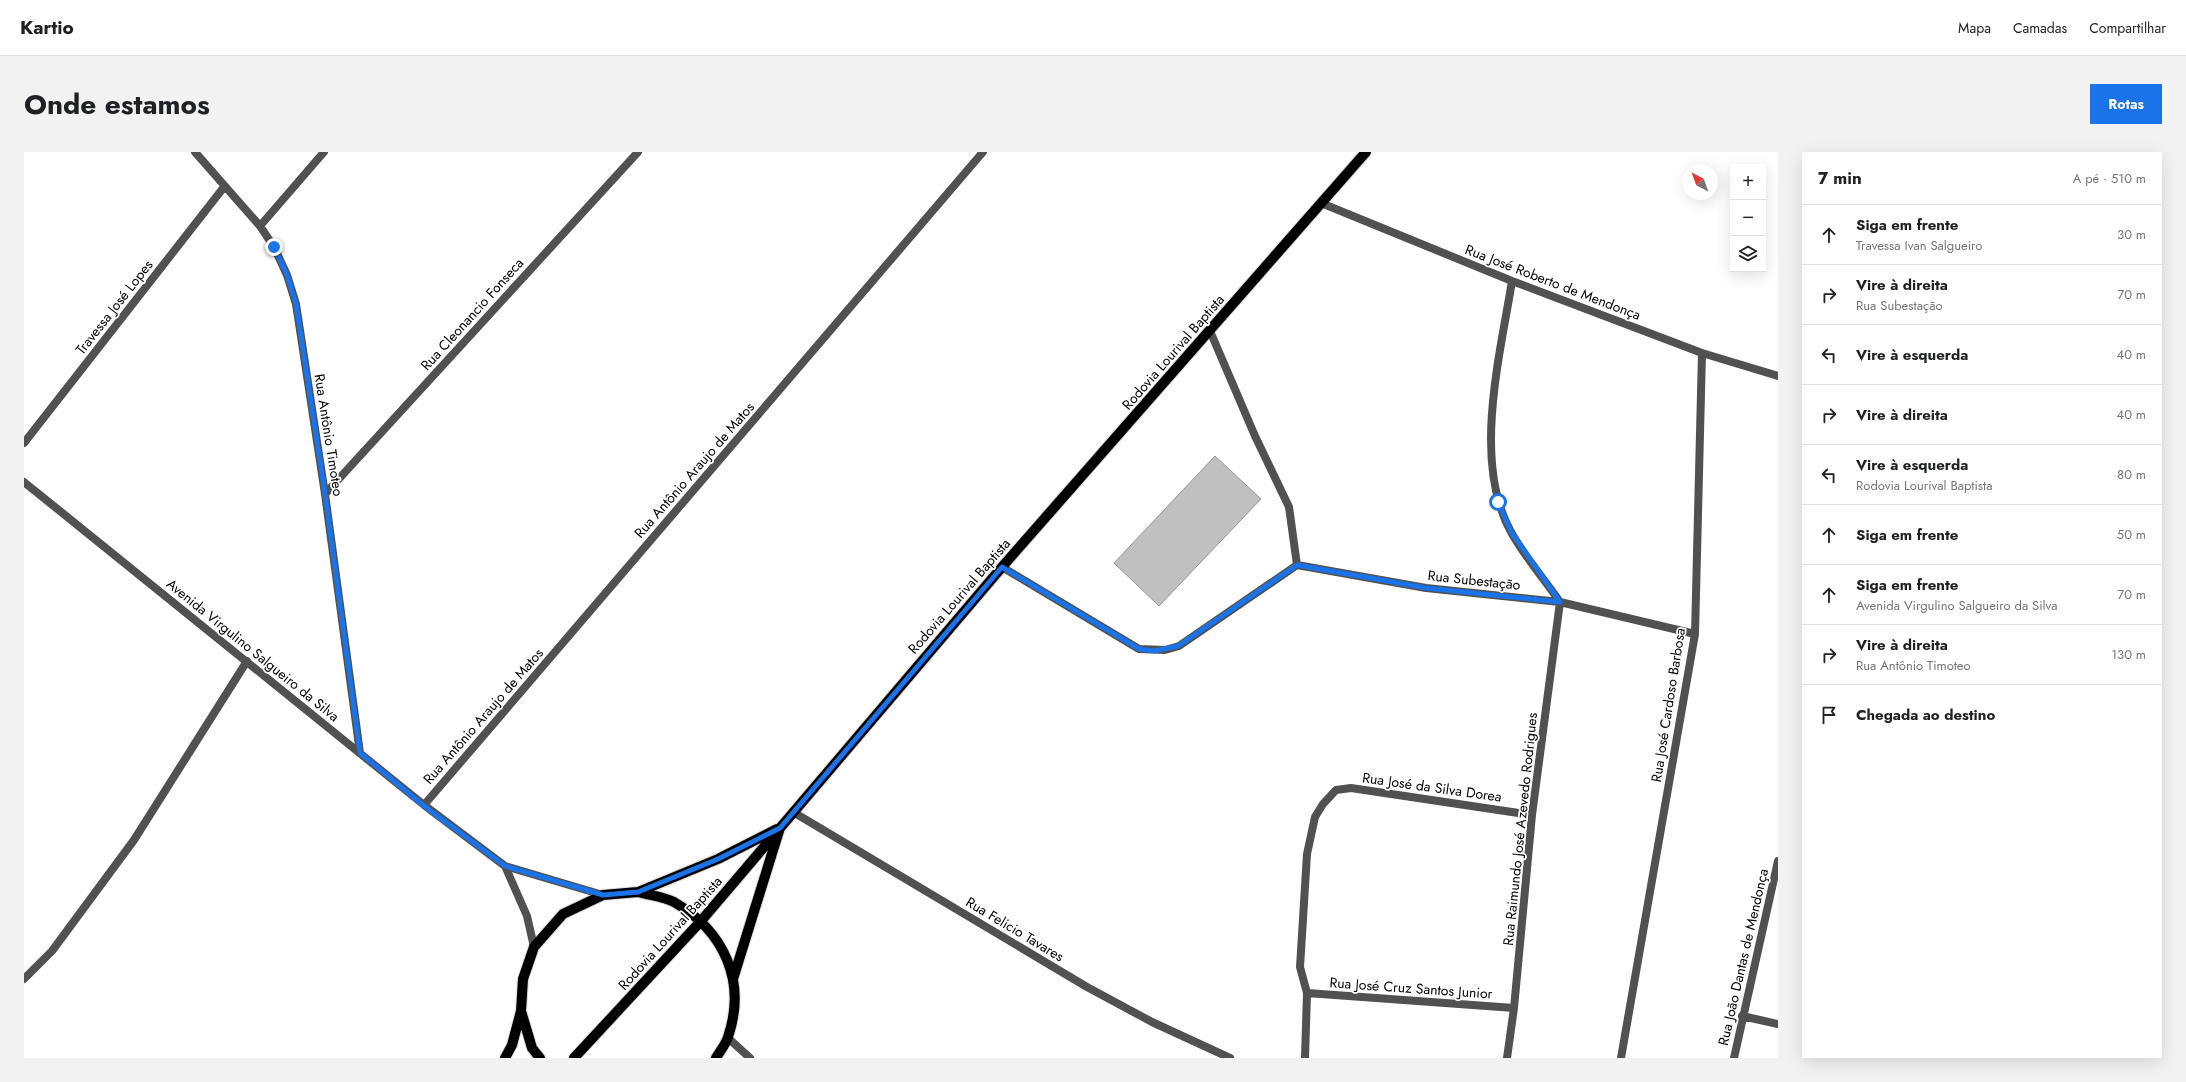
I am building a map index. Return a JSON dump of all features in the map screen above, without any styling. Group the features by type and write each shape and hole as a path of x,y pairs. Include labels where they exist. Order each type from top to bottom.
{"main road":[{"name":"Rodovia Lourival Baptista","path":"574,1058 702,921 1002,567 1366,152"},
{"path":"505,1058 512,1045 521,1011 523,979 534,947 563,914 603,895 638,892 718,859 780,828"},
{"path":"733,979 780,828"},
{"path":"638,892 672,901 702,921 716,938 727,957 733,979 735,1009 728,1038 716,1058"},
{"path":"521,1011 532,1048 540,1058"}],"street":[{"name":"Rua Antônio Timoteo","path":"195,152 260,226 274,247 287,275 296,304 325,494 360,753"},
{"path":"260,226 324,152"},
{"name":"Rua Cleonancio Fonseca","path":"325,494 638,152"},
{"name":"Rua Antônio Araujo de Matos","path":"424,806 983,152"},
{"name":"Travessa José Lopes","path":"24,443 224,186"},
{"name":"Rua José Roberto de Mendonça","path":"1321,203 1512,281 1702,353 1778,376"},
{"path":"1512,281 1491,410 1492,459 1498,502 1511,532 1560,602"},
{"path":"1002,567 1139,649 1154,651 1178,646 1297,565 1289,507 1255,436 1210,331"},
{"name":"Rua José Cardoso Barbosa","path":"1621,1058 1695,634 1702,353"},
{"name":"Avenida Virgulino Salgueiro da Silva","path":"24,482 247,661 424,806 505,866 603,895"},
{"name":"Rua Subestação","path":"1297,565 1426,588 1560,602 1695,634"},
{"name":"Rua Raimundo José Azevedo Rodrigues","path":"1507,1058 1514,1008 1532,815 1560,602"},
{"path":"24,979 52,951 134,840 247,661"},
{"name":"Rua José da Silva Dorea","path":"1307,993 1300,967 1300,944 1307,854 1315,817 1322,804 1336,790 1351,788 1532,815"},
{"name":"Rua Felicio Tavares","path":"793,812 1087,987 1152,1022 1230,1058"},
{"name":"Rua João Dantas de Mendonça","path":"1734,1058 1742,1016 1778,861"},
{"name":"Avenida Virgulino Salgueiro da Silva","path":"505,866 527,916 534,947"},
{"path":"1305,1058 1307,993"},
{"name":"Rua José Cruz Santos Junior","path":"1307,993 1514,1008"},
{"path":"1742,1016 1778,1024"},
{"path":"728,1038 750,1058"}],"building":[{"path":"1215,456 1261,499 1159,606 1114,563"}],"route":[{"path":"274,247 287,275 296,304 325,494 360,753 424,806 505,866 603,895 638,892 718,859 780,828 1002,567 1139,649 1154,651 1165,650 1178,646 1297,565 1426,588 1560,602 1511,532 1498,502"}]}
